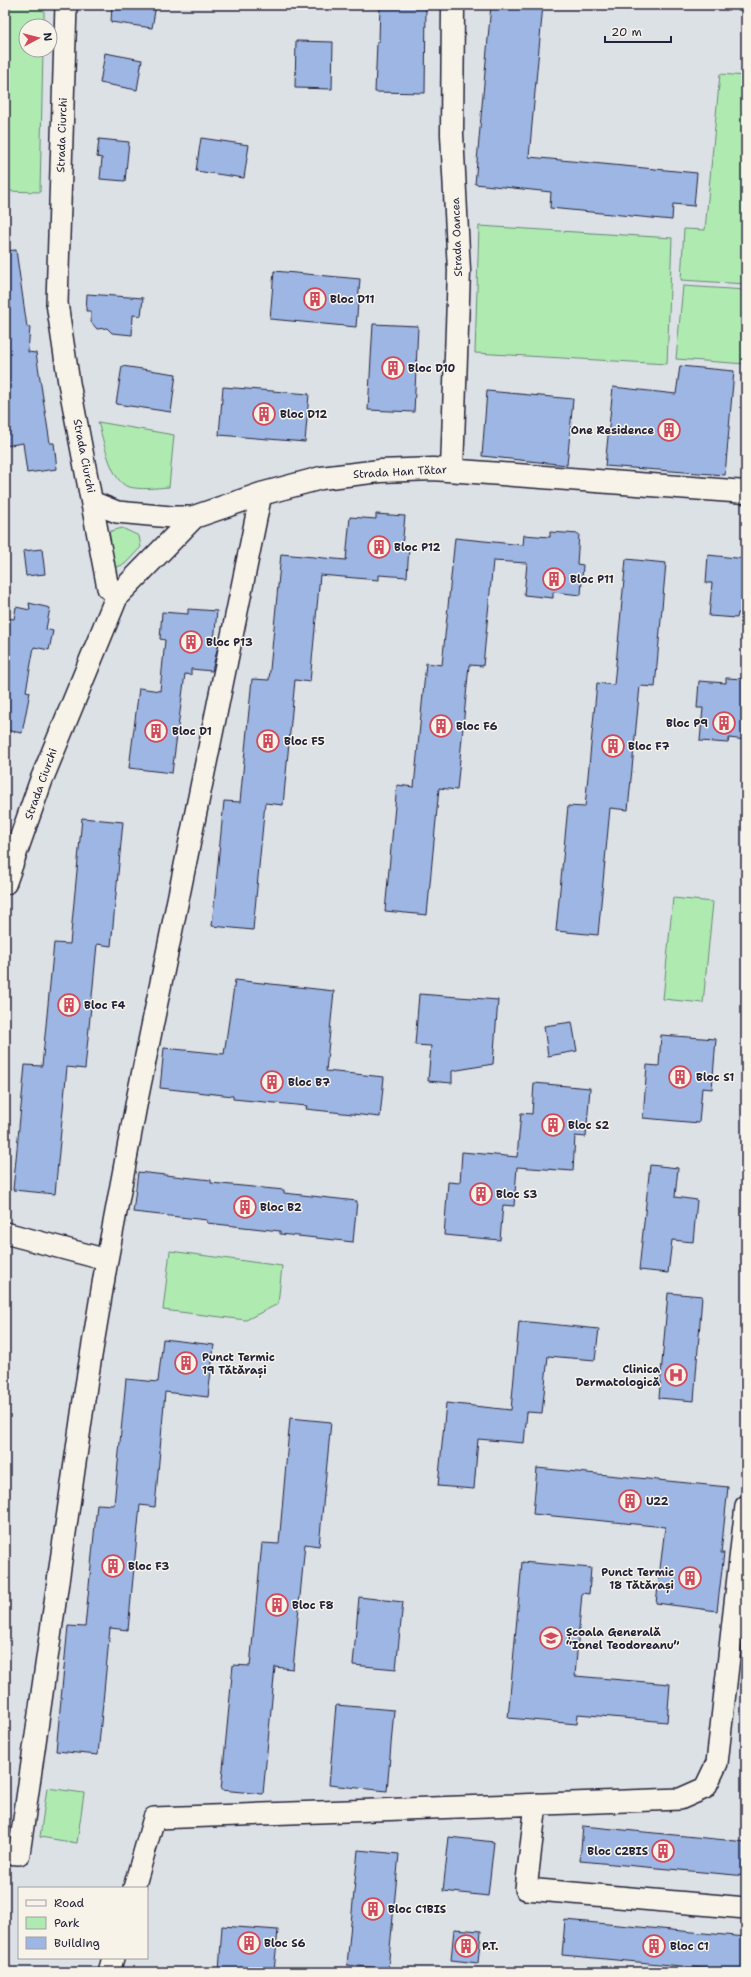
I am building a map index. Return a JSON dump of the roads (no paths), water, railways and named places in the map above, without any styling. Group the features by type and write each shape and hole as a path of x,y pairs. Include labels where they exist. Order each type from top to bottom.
{"street":[{"name":"Strada Ciurchi","path":"7,874 41,781 116,596 108,588 69,383 57,303 66,5"},
{"name":"Strada Oancea","path":"452,470 459,271 452,134 453,5"},
{"name":"Strada Han Tătar","path":"116,596 194,517 261,494 320,478 380,471 452,470 746,492"},
{"path":"5,1853 19,1854 86,1386 107,1260 137,1100 261,494"},
{"path":"92,502 117,512 171,517 194,517"},
{"path":"5,1234 107,1260"},
{"path":"134,1887 154,1818 680,1799 705,1788 717,1762 746,1506"},
{"path":"536,1804 526,1889 746,1908"},
{"path":"109,1972 113,1959"}],"place":[{"name":"Bloc D11","path":"315,299"},
{"name":"Bloc D10","path":"393,368"},
{"name":"Bloc D12","path":"264,414"},
{"name":"One Residence","path":"669,430"},
{"name":"Bloc P12","path":"379,547"},
{"name":"Bloc P11","path":"554,579"},
{"name":"Bloc P13","path":"191,642"},
{"name":"Bloc P9","path":"724,723"},
{"name":"Bloc F6","path":"441,726"},
{"name":"Bloc D1","path":"156,731"},
{"name":"Bloc F5","path":"268,741"},
{"name":"Bloc F7","path":"613,746"},
{"name":"Bloc F4","path":"69,1005"},
{"name":"Bloc S1","path":"680,1077"},
{"name":"Bloc B7","path":"272,1082"},
{"name":"Bloc S2","path":"553,1125"},
{"name":"Bloc S3","path":"481,1194"},
{"name":"Bloc B2","path":"245,1207"},
{"name":"Punct Termic 19 Tătărași","path":"186,1363"},
{"name":"Clinica Dermatologică","path":"676,1375"},
{"name":"U22","path":"630,1501"},
{"name":"Bloc F3","path":"113,1566"},
{"name":"Punct Termic 18 Tătărași","path":"690,1578"},
{"name":"Bloc F8","path":"277,1605"},
{"name":"Școala Generală “Ionel Teodoreanu”","path":"551,1638"},
{"name":"Bloc C2BIS","path":"663,1851"},
{"name":"Bloc C1BIS","path":"373,1909"},
{"name":"Bloc S6","path":"249,1943"},
{"name":"P.T.","path":"466,1946"},
{"name":"Bloc C1","path":"654,1946"}]}
